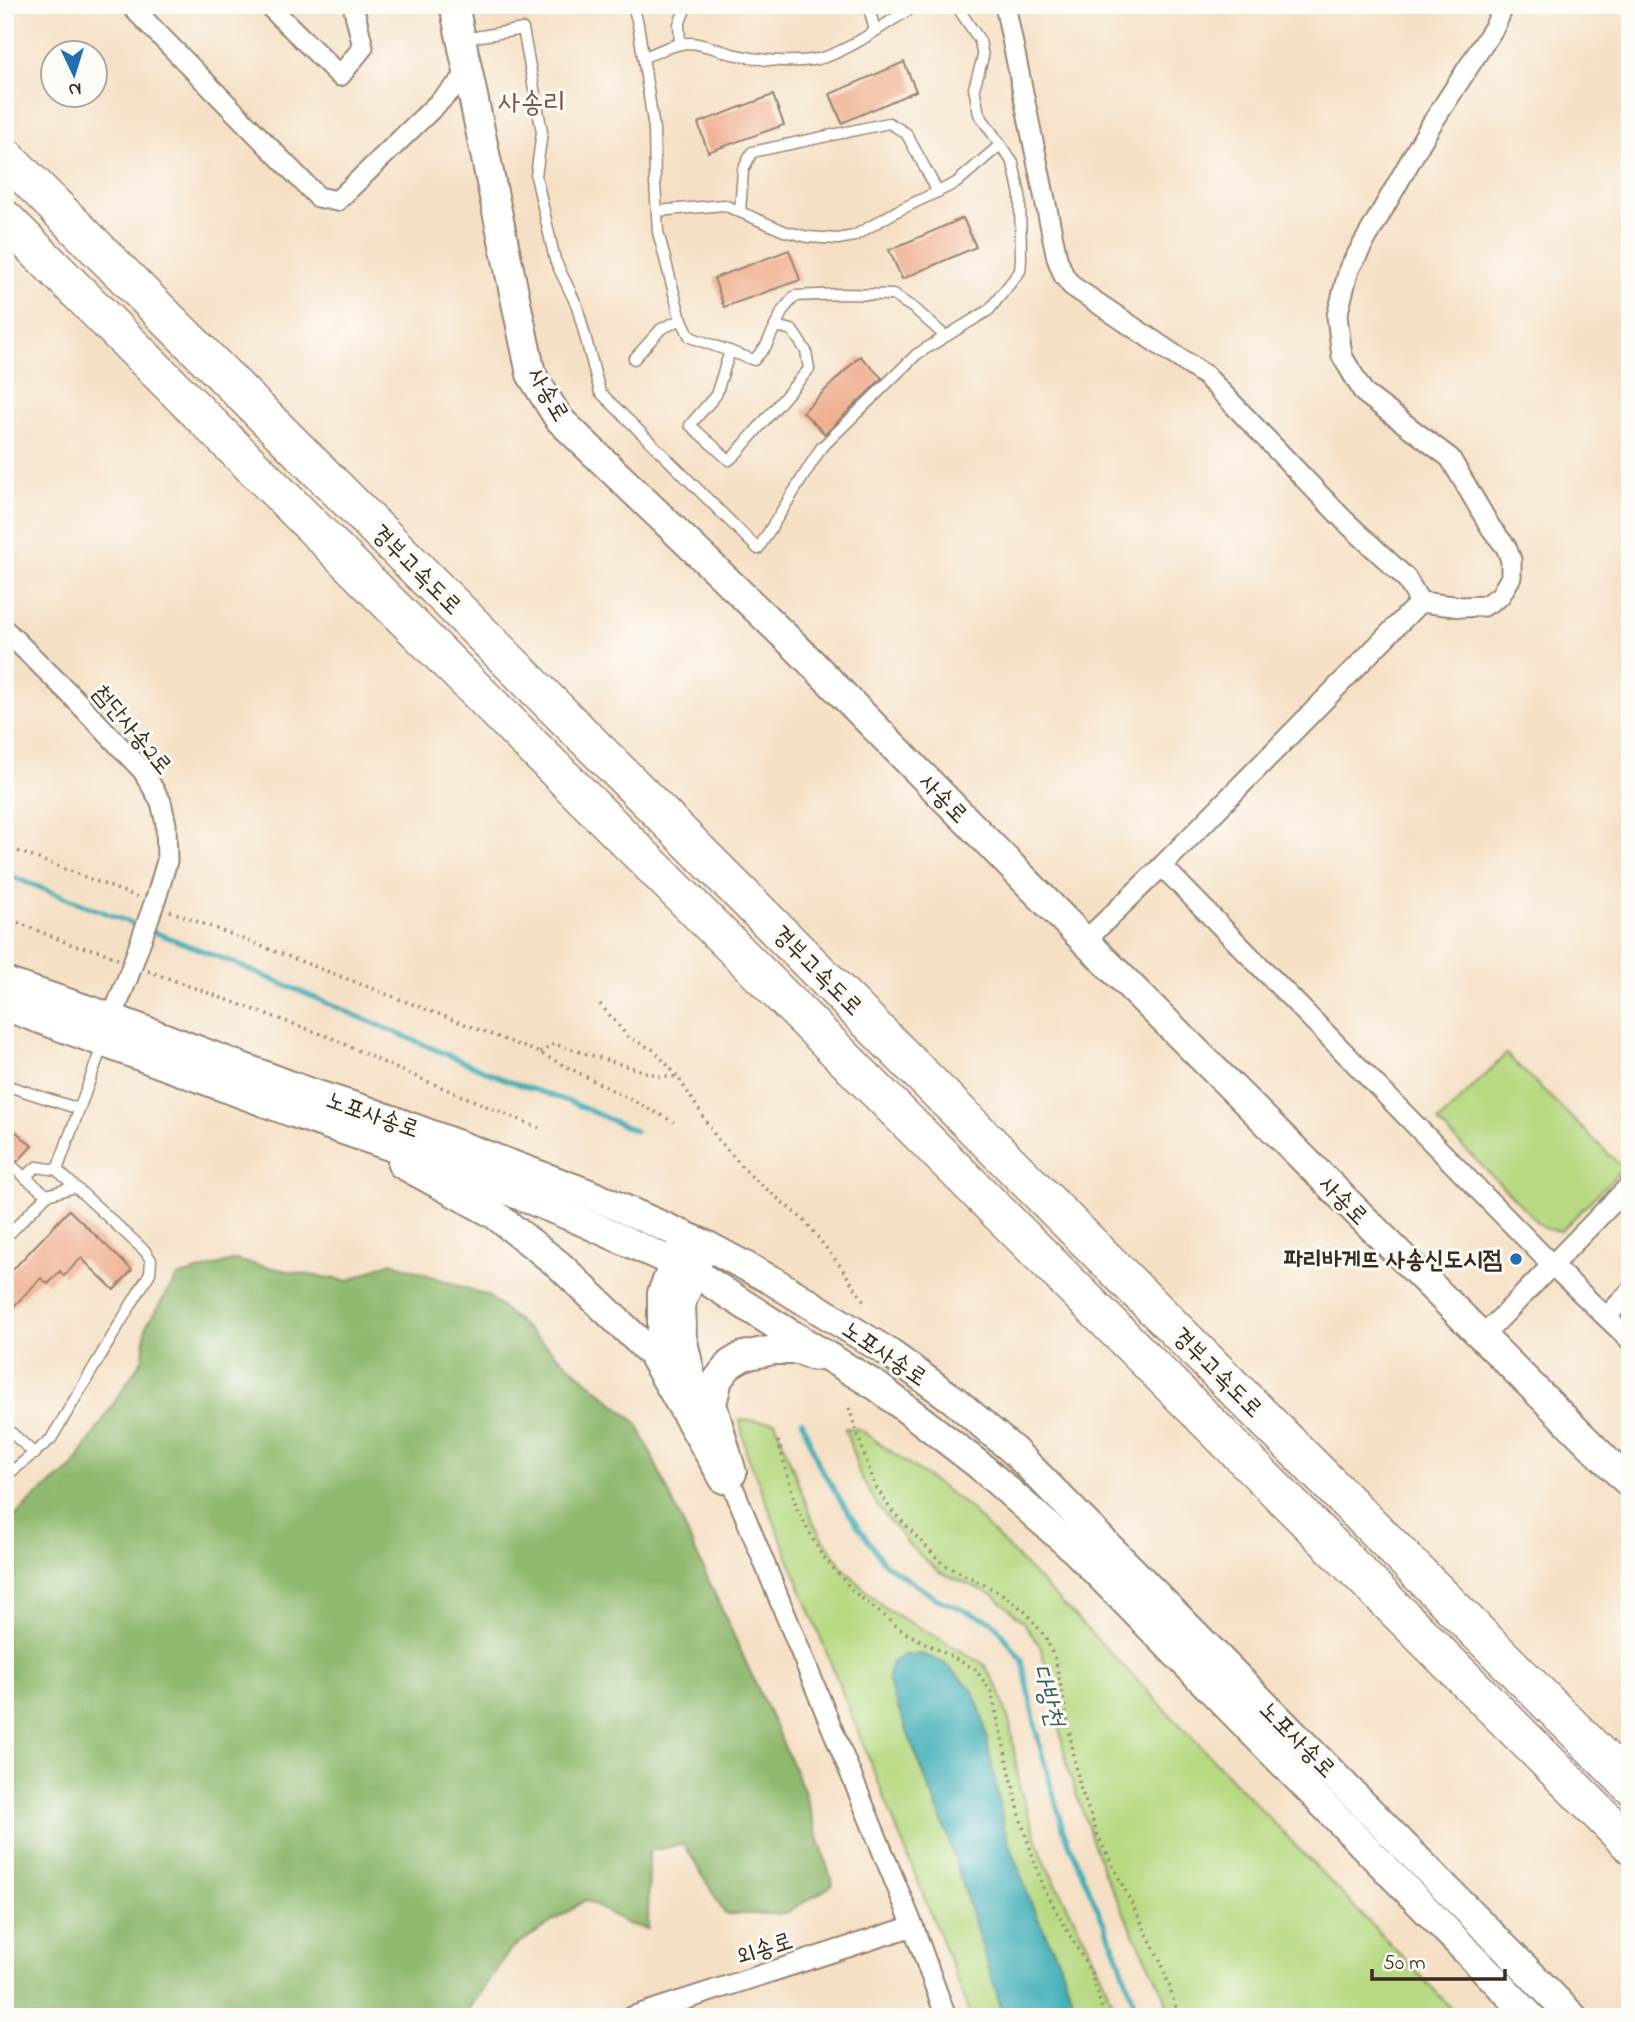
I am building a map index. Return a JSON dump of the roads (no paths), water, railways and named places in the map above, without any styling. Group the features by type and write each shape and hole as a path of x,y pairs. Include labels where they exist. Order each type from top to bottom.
{"highway":[{"name":"경부고속도로","path":"5,156 1630,1785"},
{"name":"경부고속도로","path":"5,219 1630,1844"}],"main road":[{"name":"사송로","path":"454,5 531,374 559,419 796,647 1085,941 1630,1484"},
{"name":"노포사송로","path":"5,982 107,1031 335,1127 448,1166 683,1266 878,1387 979,1465 1076,1551 1531,2017"},
{"name":"노포사송로","path":"5,1006 107,1031 368,1111 587,1193 696,1240 773,1281 889,1353 954,1401 1014,1451 1573,2017"},
{"path":"335,1127 494,1214 559,1265 651,1353 730,1481"},
{"path":"696,1240 683,1266 662,1293 662,1330 671,1370 730,1481"},
{"path":"730,1481 712,1404 718,1379 730,1364 743,1356 774,1350 799,1350 864,1378"}],"street":[{"path":"130,5 318,197 337,201 469,73"},
{"path":"268,5 340,76 363,47 353,5"},
{"path":"1005,5 1057,258 1063,276 1072,286 1206,376 1344,520 1406,578 1420,603"},
{"path":"1420,603 1484,606 1500,596 1511,577 1511,559 1450,458 1364,393 1342,356 1337,316 1349,270 1429,128 1494,26 1504,5"},
{"path":"1085,941 1420,603"},
{"name":"첨단사송2로","path":"5,631 143,771 161,802 166,824 167,862 107,1031"},
{"path":"1162,866 1552,1265 1630,1340"},
{"path":"1482,1337 1630,1185"},
{"path":"1606,1317 1630,1292"},
{"path":"730,1481 913,1926 946,2017"},
{"name":"외송로","path":"631,2017 913,1926"}],"lane":[{"path":"633,5 654,129 658,232 682,319 690,337 754,360 766,346 783,310 794,296 840,294 893,295 915,309 945,335"},
{"path":"680,44 679,24 687,5"},
{"path":"868,5 875,30"},
{"path":"643,57 690,43 737,55 786,61 818,59 857,43 917,5"},
{"path":"461,39 523,29 542,132 536,176 555,260 577,306 600,392 758,549 821,448 916,354 989,310 1020,271 1020,195 1013,163 979,114 974,88 983,57 980,41 956,5"},
{"path":"740,212 743,170 752,152 889,123 906,132 938,192"},
{"path":"657,211 724,205 784,231 808,237 838,239 854,236 897,211 956,183 1000,145"},
{"path":"634,359 661,328 682,319"},
{"path":"730,351 716,395 690,425 729,460 808,369 806,351 792,330 775,326"},
{"path":"57,1170 107,1031"},
{"path":"5,1085 79,1109"},
{"path":"5,1160 47,1195"},
{"path":"5,1477 51,1439 150,1273 151,1259 145,1251 57,1170 37,1167 29,1173 29,1180"},
{"path":"5,1227 11,1233 47,1195 75,1188"},
{"path":"5,1427 35,1454"}],"water":[{"path":"921,1654 943,1662 972,1689 983,1719 1004,1827 1032,1906 1062,1968 1074,2011 1069,2017 1004,2017 945,1829 887,1680 892,1662 905,1655"}],"waterway":[{"path":"5,874 234,963 506,1080 573,1103 635,1131"},
{"name":"다방천","path":"802,1421 819,1465 884,1563 937,1599 993,1622 1022,1660 1039,1743 1064,1832 1117,1953 1139,2017"}],"place":[{"name":"파리바게뜨 사송신도시점","path":"1516,1259"}],"district":[{"name":"사송리","path":"532,101"}]}
